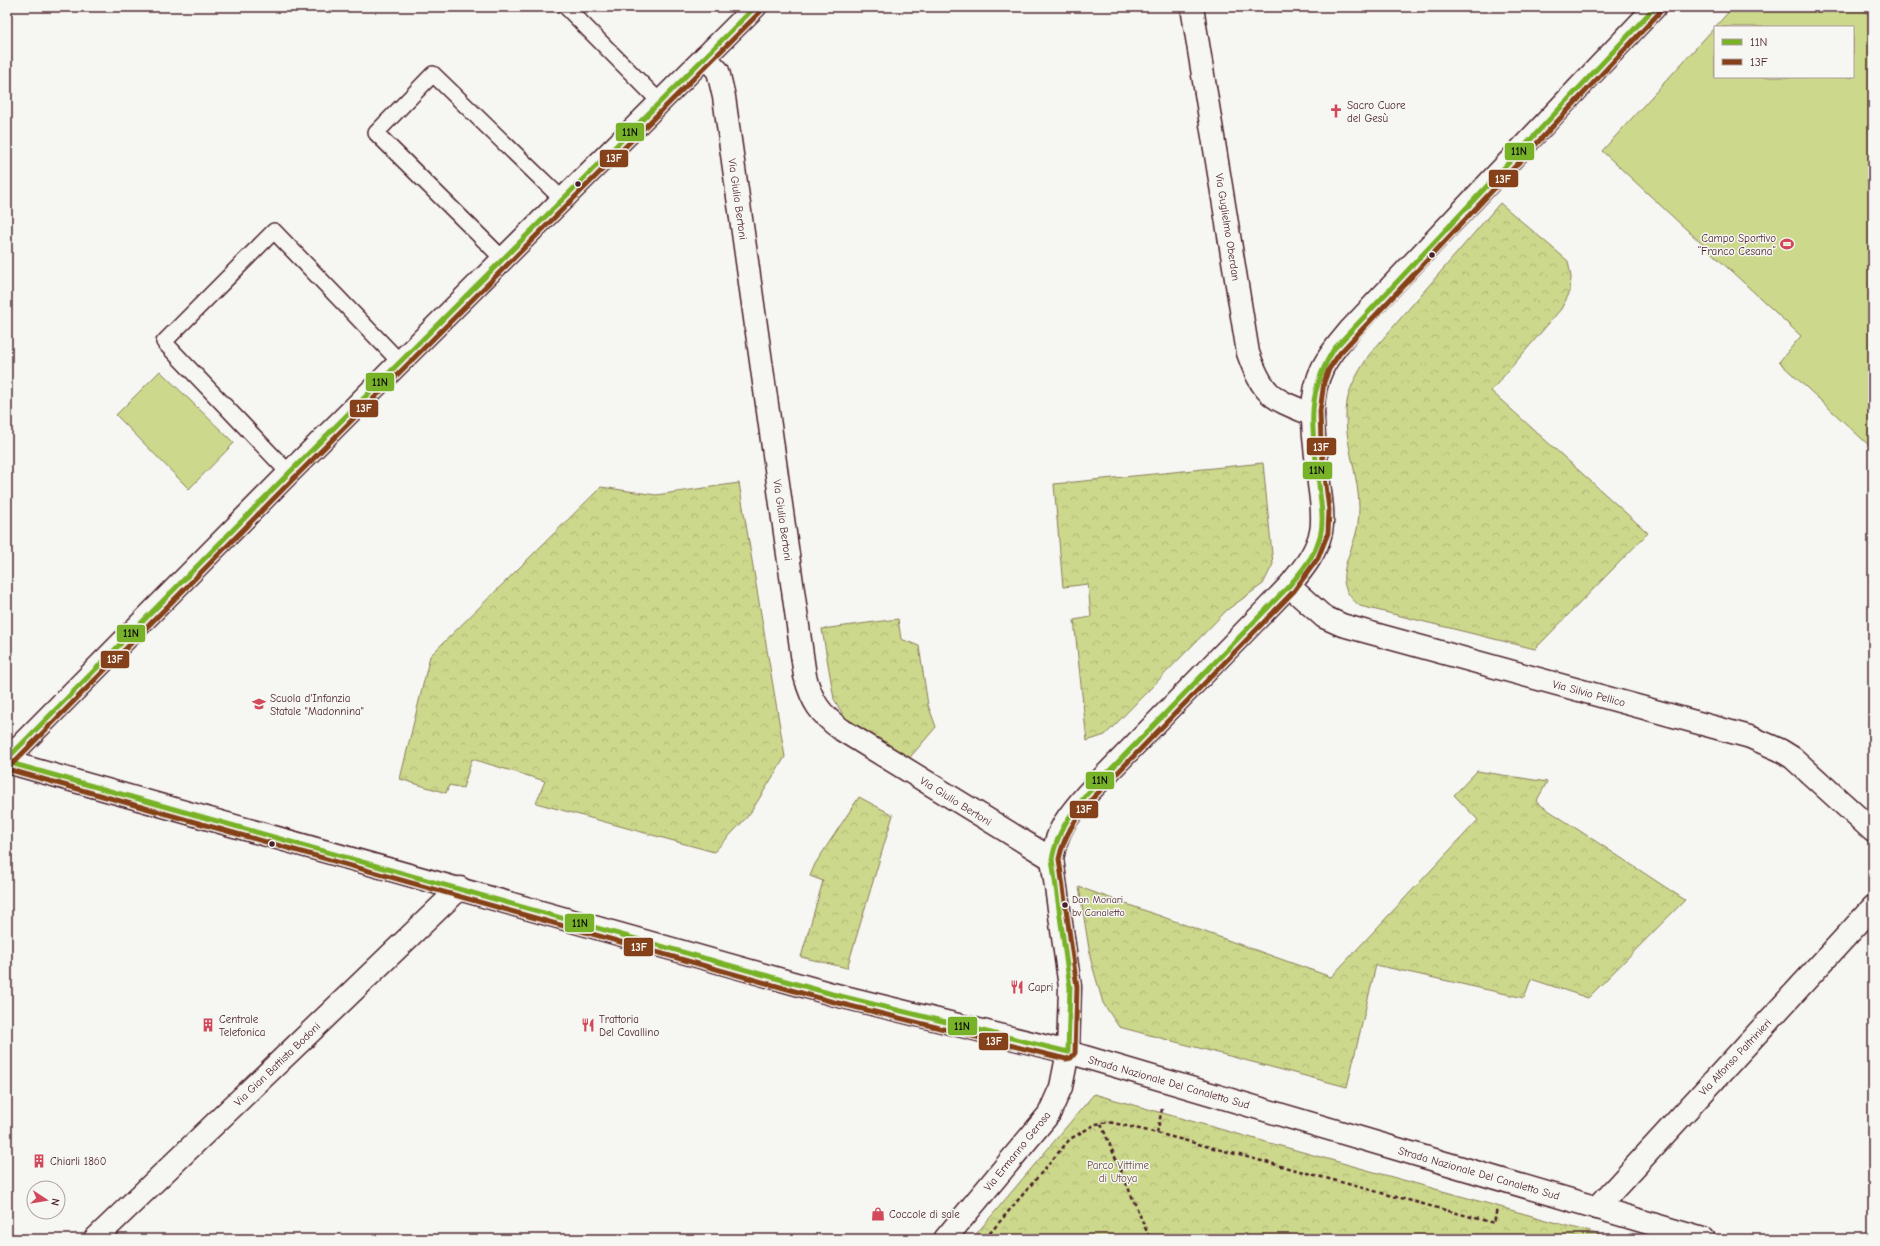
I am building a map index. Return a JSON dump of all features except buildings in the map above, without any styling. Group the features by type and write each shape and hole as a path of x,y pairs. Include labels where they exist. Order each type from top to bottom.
{"street":[{"path":"7,761 289,473 755,7"},
{"name":"Via Guglielmo Oberdan","path":"1192,7 1248,353 1256,376 1265,390 1280,402 1313,415"},
{"name":"Via Ermanno Gerosa","path":"945,1239 1049,1114 1061,1087 1068,1052 1070,986 1052,859 1055,840 1072,811 1289,586 1309,561 1317,546 1321,531 1322,514 1313,415 1318,379 1323,366 1334,348 1655,7"},
{"name":"Via Giulio Bertoni","path":"705,57 718,71 724,97 804,676 810,694 826,718 842,730 1052,859"},
{"name":"Via Silvio Pellico","path":"1289,586 1324,617 1342,625 1750,737 1768,744 1793,758 1873,831"},
{"name":"Strada Nazionale Del Canaletto Sud","path":"7,761 832,994 1068,1052 1597,1208 1673,1235 1703,1239"},
{"name":"Via Gian Battista Bodoni","path":"95,1239 460,888"},
{"name":"Via Alfonso Paltrinieri","path":"1597,1208 1873,907"}],"lane":[{"path":"566,7 660,102"},
{"path":"503,259 376,133 433,74 563,200"},
{"path":"289,473 164,342 274,231 400,362"}],"path":[{"path":"986,1239 1070,1138 1086,1129 1109,1122 1128,1125 1494,1223 1504,1180"},
{"path":"1101,1124 1150,1239"}],"green space":[{"name":"Campo Sportivo “Franco Cesana”","path":"1733,7 1858,7 1873,18 1873,449 1779,362 1801,336 1602,151 1714,28 1714,78 1854,78 1854,26 1716,26"},
{"path":"1500,203 1568,261 1571,277 1570,292 1561,309 1491,391 1648,533 1535,649 1360,606 1350,596 1345,587 1344,577 1345,567 1356,535 1359,508 1356,477 1349,447 1346,417 1348,395 1353,383 1369,355"},
{"path":"160,371 234,443 189,489 116,415"},
{"path":"1263,463 1273,564 1263,584 1227,610 1105,735 1087,741 1074,620 1091,617 1088,584 1063,587 1054,484"},
{"path":"739,483 785,757 749,815 714,852 536,803 545,781 472,759 463,788 449,785 446,793 400,779 430,656 601,487 656,495"},
{"path":"898,619 901,639 919,646 928,705 936,727 906,762 851,729 834,699 822,629"},
{"path":"1477,771 1547,782 1536,802 1685,900 1588,998 1531,979 1524,998 1376,965 1347,1087 1119,1027 1103,1003 1091,961 1079,887 1331,977 1478,820 1454,795"},
{"path":"859,797 893,815 847,968 801,957 823,881 810,876 815,864"},
{"name":"Parco Vittime di Utoya","path":"1094,1094 1615,1239 972,1239"}],"transit line":[{"name":"11N","path":"7,759 289,473 755,7"},
{"name":"11N","path":"7,762 832,994 1068,1052 1070,987 1052,859 1057,841 1065,824 1087,794 1289,586 1310,559 1319,540 1322,529 1314,437 1314,403 1317,386 1334,349 1655,7"},
{"name":"13F","path":"12,764 294,478 760,12"},
{"name":"13F","path":"7,769 830,1001 1066,1059 1071,1058 1075,1053 1077,987 1059,859 1067,834 1092,799 1294,591 1318,558 1328,533 1329,510 1321,443 1320,411 1324,382 1329,369 1340,353 1660,12"}],"place":[{"name":"Sacro Cuore del Gesù","path":"1336,111"},
{"name":"Campo Sportivo “Franco Cesana”","path":"1787,244"},
{"name":"Scuola d'Infanzia Statale \"Madonnina\"","path":"259,704"},
{"name":"Don Monari bv Canaletto","path":"1065,905"},
{"name":"Capri","path":"1017,987"},
{"name":"Centrale Telefonica","path":"208,1025"},
{"name":"Trattoria Del Cavallino","path":"588,1025"},
{"name":"Chiarli 1860","path":"39,1161"},
{"name":"Coccole di sale","path":"878,1214"}]}
